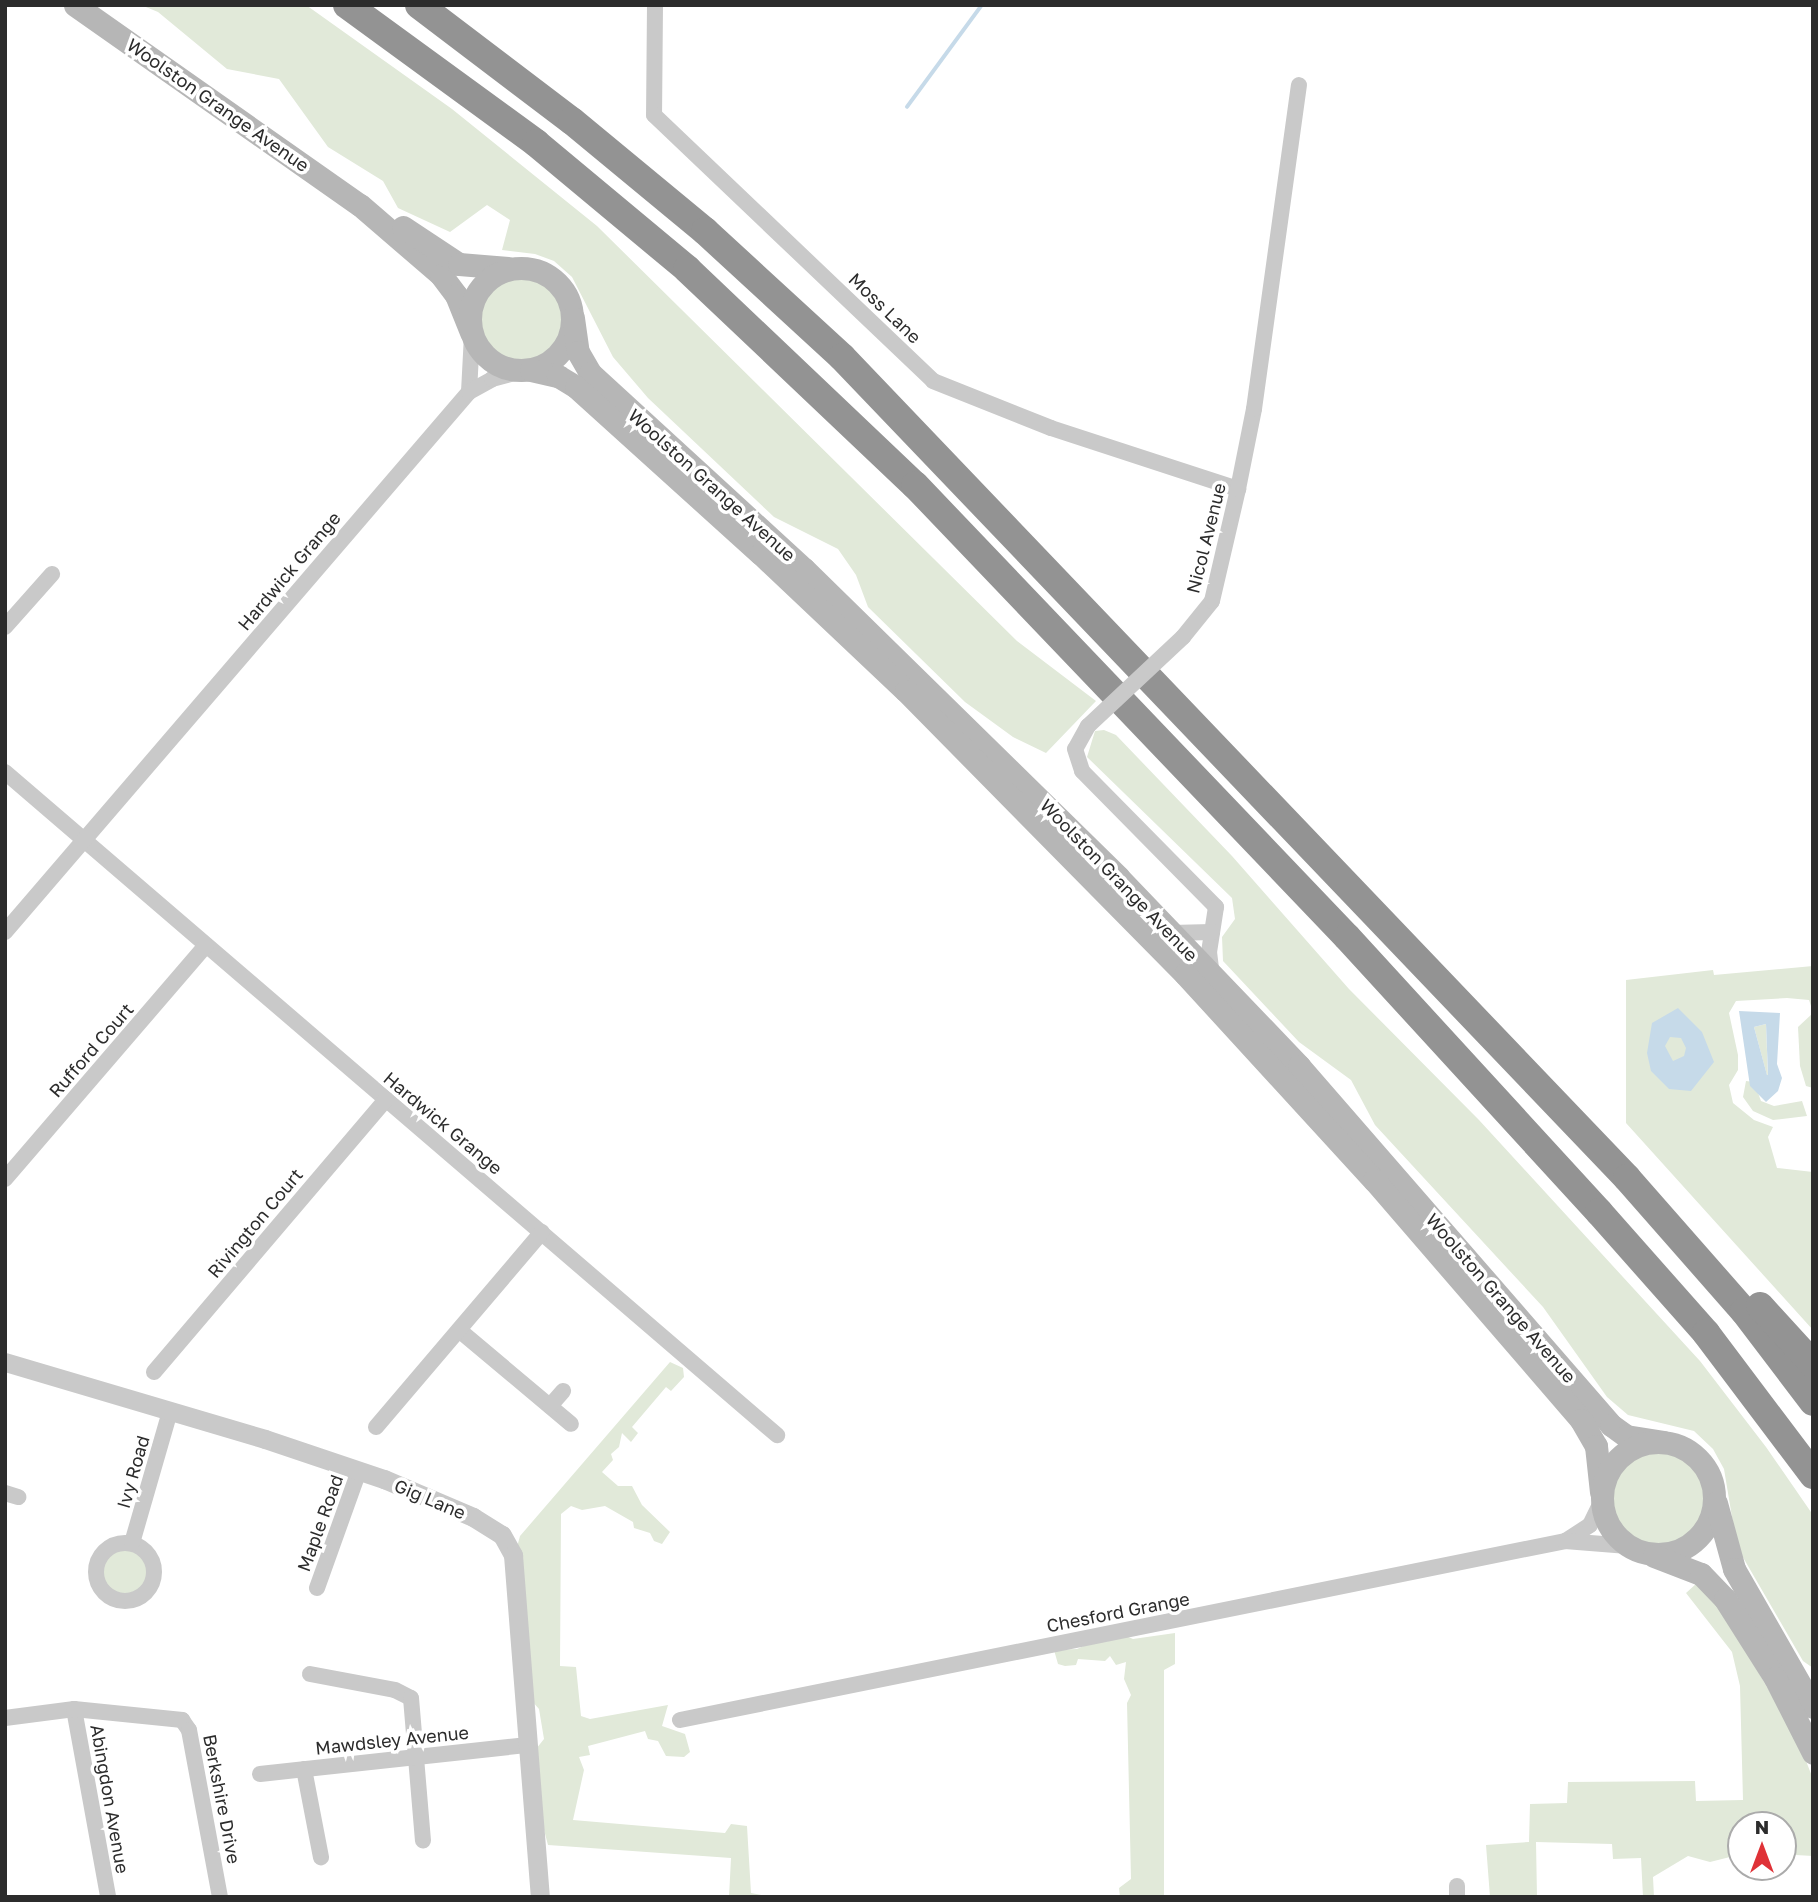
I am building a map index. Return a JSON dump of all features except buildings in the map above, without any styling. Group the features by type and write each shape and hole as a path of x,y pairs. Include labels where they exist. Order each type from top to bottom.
{"highway":[{"path":"347,5 536,143 687,269 915,485 1347,937 1599,1212 1706,1333 1813,1475"},
{"path":"419,5 593,138 705,231 842,357 1627,1178 1744,1311 1813,1402"},
{"path":"1627,1178 1703,1244 1813,1364"}],"main road":[{"name":"Woolston Grange Avenue","path":"75,5 360,205 441,275 456,295 472,333"},
{"name":"Woolston Grange Avenue","path":"360,205 399,224 459,264 513,268"},
{"path":"513,268 550,276 567,294 573,318 566,346 544,365 526,370 491,360 472,333 470,315 479,291 497,274 513,268"},
{"name":"Woolston Grange Avenue","path":"573,318 578,352 590,373 933,693 1171,933 1298,1066 1611,1425 1626,1436 1663,1442"},
{"name":"Woolston Grange Avenue","path":"526,370 558,376 576,387 761,554 915,701 1185,974 1383,1189 1581,1420 1596,1446 1601,1497"},
{"path":"1813,1707 1734,1570 1714,1497 1699,1460 1663,1442 1646,1443 1622,1455 1606,1475 1601,1497 1609,1527 1634,1549 1688,1568 1711,1581 1755,1645 1813,1753"},
{"path":"1634,1549 1657,1555 1691,1544 1704,1531 1714,1497"}],"street":[{"name":"Moss Lane","path":"655,5 654,115 933,381 1051,428 1238,489"},
{"name":"Nicol Avenue","path":"1212,976 1212,933 1218,915 1213,900 1082,771 1075,749 1088,726 1183,637 1212,601 1238,489 1299,85"},
{"path":"469,392 472,333"},
{"name":"Hardwick Grange","path":"5,932 469,392 492,379 526,370"},
{"path":"5,627 52,574"},
{"name":"Hardwick Grange","path":"5,772 778,1435"},
{"path":"1171,933 1212,933"},
{"name":"Rufford Court","path":"5,1180 206,945"},
{"name":"Rivington Court","path":"154,1372 386,1099"},
{"path":"376,1427 542,1232"},
{"path":"459,1330 571,1424"},
{"name":"Gig Lane","path":"5,1363 170,1410 359,1471 473,1517 508,1542 513,1555 540,1897"},
{"path":"550,1406 563,1391"},
{"name":"Ivy Road","path":"132,1543 170,1410"},
{"name":"Maple Road","path":"317,1588 359,1471"},
{"name":"Chesford Grange","path":"1564,1541 1590,1525 1601,1497"},
{"name":"Chesford Grange","path":"680,1720 1564,1541 1634,1549"},
{"path":"306,1679 407,1695 414,1709 414,1756 423,1840"},
{"name":"Berkshire Drive","path":"5,1718 74,1709 176,1718 186,1725 220,1897"},
{"name":"Abingdon Avenue","path":"74,1709 108,1897"},
{"name":"Mawdsley Avenue","path":"261,1774 528,1745"},
{"path":"304,1769 321,1857"}],"green space":[{"path":"141,5 306,5 452,109 597,226 1017,641 1096,701 1046,753 1013,737 965,702 868,607 856,575 838,549 774,517 648,398 613,357 572,277 554,261 535,254 502,250 510,220 487,205 450,232 398,208 383,181 328,147 279,79 227,69 158,12"},
{"path":"519,276 535,280 549,289 558,303 562,319 558,335 549,349 535,358 519,362 503,358 489,349 480,335 476,319 480,303 489,289 503,280"},
{"path":"1104,730 1116,735 1232,856 1349,989 1479,1120 1700,1361 1766,1447 1813,1515 1813,1668 1803,1661 1737,1547 1724,1469 1713,1449 1694,1431 1628,1415 1607,1397 1543,1307 1375,1125 1351,1080 1299,1042 1223,961 1222,937 1235,919 1232,898 1087,757 1095,731"},
{"path":"1813,966 1813,1012 1809,1000 1787,998 1736,1001 1729,1013 1738,1055 1738,1070 1729,1085 1733,1103 1754,1120 1773,1127 1768,1137 1777,1168 1813,1172 1813,1330 1626,1123 1626,980 1713,970 1714,975"},
{"path":"1813,1013 1813,1088 1806,1086 1800,1066 1798,1027"},
{"path":"1766,1024 1768,1079 1754,1027"},
{"path":"1746,1081 1754,1082 1761,1101 1774,1106 1802,1101 1807,1116 1773,1120 1753,1111 1743,1097"},
{"path":"670,1362 683,1368 684,1377 671,1391 666,1387 632,1427 638,1433 631,1442 622,1433 619,1447 611,1454 613,1460 602,1472 618,1486 632,1486 642,1505 670,1532 662,1544 654,1541 650,1533 634,1528 633,1522 605,1506 582,1510 571,1506 561,1514 560,1666 576,1667 581,1716 590,1719 668,1705 662,1726 685,1734 690,1752 684,1757 666,1756 658,1741 648,1739 645,1731 588,1746 590,1755 579,1757 584,1770 573,1820 725,1833 731,1824 747,1826 751,1893 771,1897 729,1897 731,1858 548,1845 539,1811 536,1749 544,1739 539,1709 531,1700 517,1547 520,1536"},
{"path":"1649,1450 1667,1450 1692,1463 1702,1479 1705,1497 1702,1515 1692,1531 1667,1544 1649,1544 1624,1531 1611,1506 1611,1488 1624,1463"},
{"path":"125,1548 142,1555 149,1572 142,1589 125,1596 108,1589 101,1572 108,1555"},
{"path":"1697,1583 1714,1596 1798,1740 1813,1779 1813,1856 1797,1855 1797,1811 1727,1811 1727,1858 1710,1862 1688,1856 1653,1877 1654,1897 1643,1897 1641,1858 1613,1859 1612,1844 1536,1842 1537,1897 1490,1897 1486,1845 1529,1842 1530,1804 1567,1803 1568,1782 1695,1781 1696,1801 1743,1800 1740,1686 1732,1652 1686,1593"},
{"path":"1175,1633 1175,1664 1164,1670 1164,1897 1120,1897 1119,1888 1131,1879 1127,1703 1131,1695 1124,1679 1126,1662 1116,1665 1110,1656 1105,1661 1078,1659 1076,1665 1065,1666 1058,1664 1054,1650 1077,1649 1097,1640 1106,1642 1121,1634 1133,1639"}],"water":[{"path":"1678,1008 1702,1032 1714,1062 1691,1091 1669,1089 1651,1071 1647,1053 1652,1023","holes":["1670,1037 1681,1038 1686,1048 1684,1056 1673,1061 1665,1046"]},
{"path":"1739,1011 1780,1013 1777,1064 1782,1078 1778,1091 1766,1102 1750,1086","holes":["1766,1024 1768,1075 1754,1027"]}],"waterway":[{"path":"907,107 982,5"}]}
